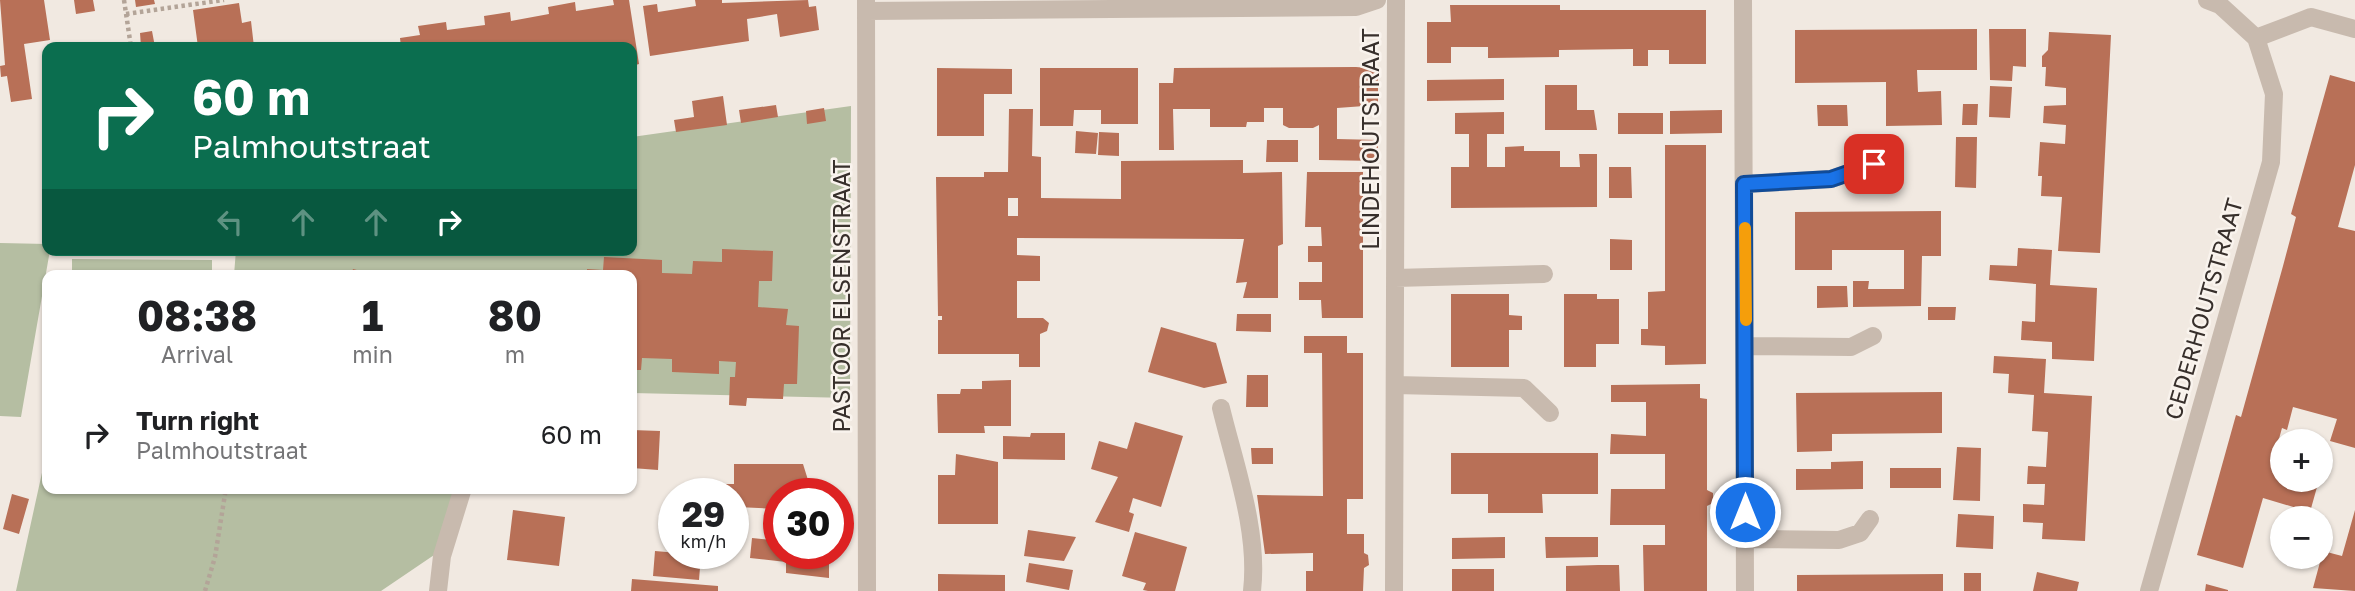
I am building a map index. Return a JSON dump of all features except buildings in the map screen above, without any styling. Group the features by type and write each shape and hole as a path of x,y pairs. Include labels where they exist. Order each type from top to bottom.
{"street":[{"path":"867,6 1356,7 1377,0"},
{"name":"LINDEHOUTSTRAAT","path":"1394,591 1395,0"},
{"path":"1743,0 1745,591"},
{"path":"2207,0 2220,5 2256,38 2311,8 2355,29"},
{"name":"PASTOOR ELSENSTRAAT","path":"867,6 867,591"},
{"name":"CEDERHOUTSTRAAT","path":"2149,591 2271,162 2274,94 2256,38"},
{"path":"1744,184 1831,179 1874,164"},
{"name":"LINDEHOUTSTRAAT","path":"1395,278 1544,274"},
{"path":"1746,346 1851,347 1873,336"},
{"path":"1395,385 1524,388 1550,413"},
{"path":"1221,408 1248,523 1254,574 1252,591"},
{"path":"438,591 442,556 461,494"},
{"path":"1745,539 1839,540 1860,533 1870,519"}],"path":[{"path":"124,0 130,42"},
{"path":"125,14 224,0"},
{"path":"205,591 215,557 225,494"}],"green space":[{"path":"851,106 850,398 637,393 637,270 234,270 236,256 637,256 637,136"},
{"path":"0,243 42,244 42,256 49,256 47,270 42,270 42,296 21,417 0,416"},
{"path":"72,259 212,260 212,270 72,270"},
{"path":"42,473 42,494 453,494 440,551 381,591 16,591"}],"slow traffic":[{"path":"1745,228 1746,320"}],"route":[{"path":"1745,512 1744,184 1831,179 1874,164"}]}
